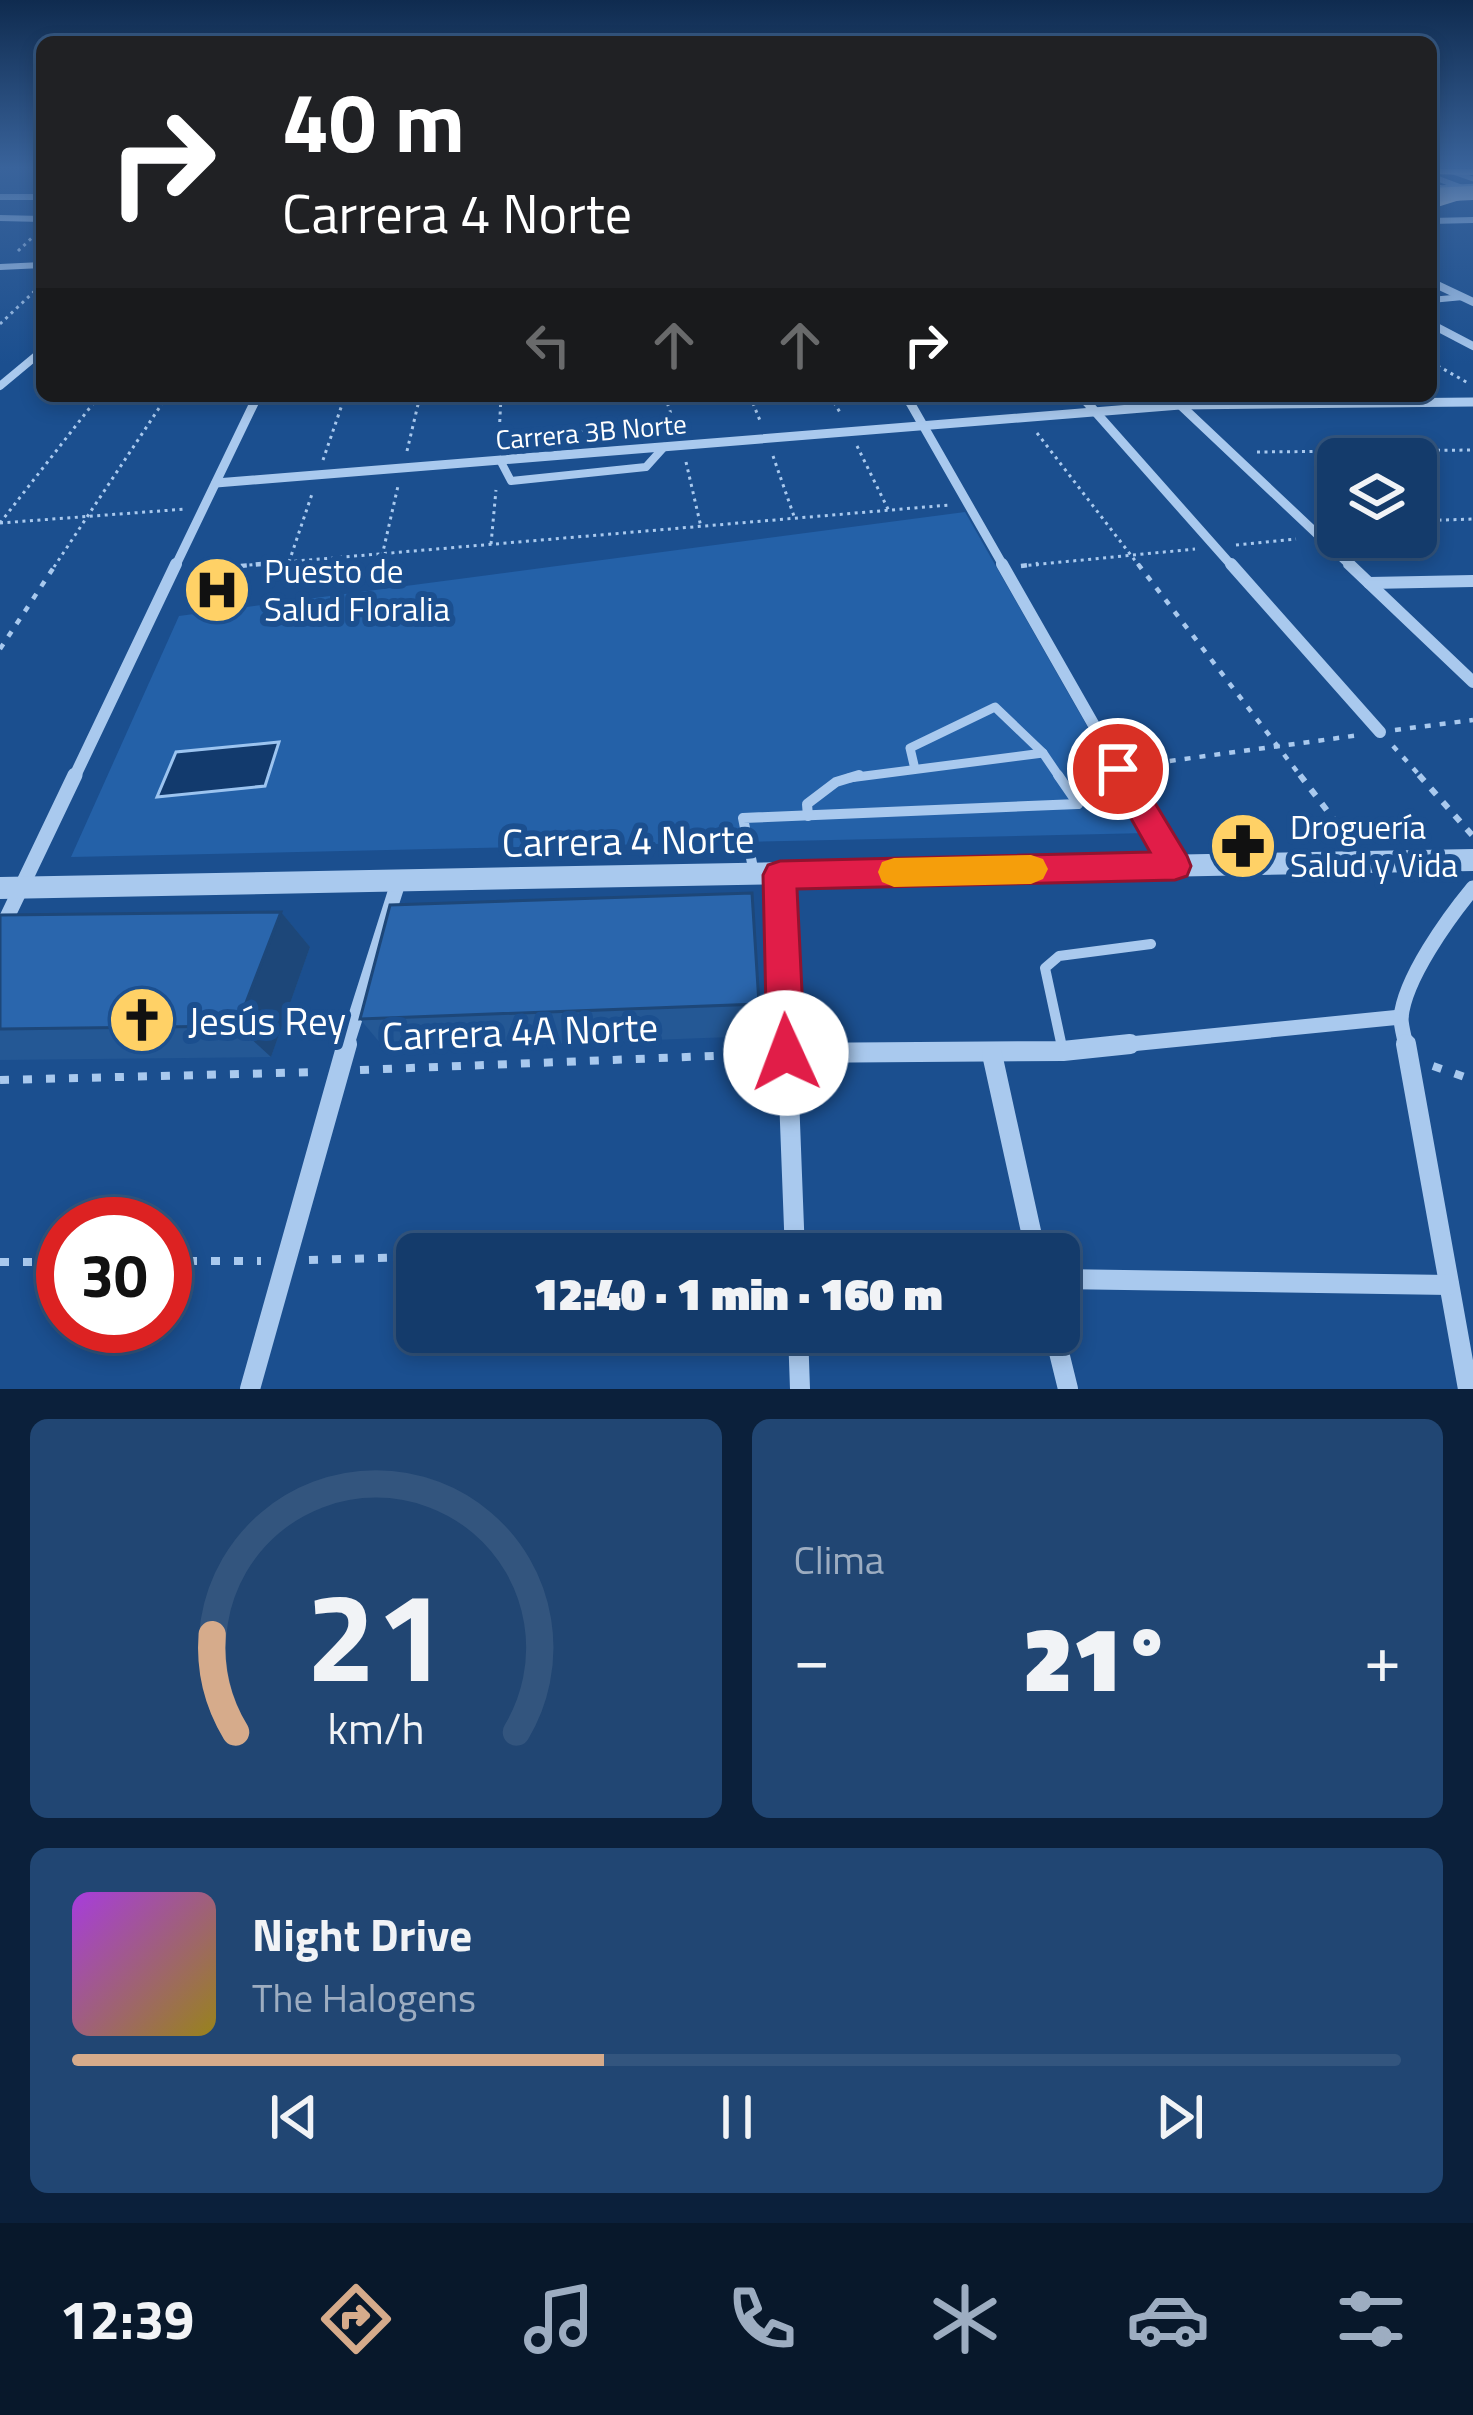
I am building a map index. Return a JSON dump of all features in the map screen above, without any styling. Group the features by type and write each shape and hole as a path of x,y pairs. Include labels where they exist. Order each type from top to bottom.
{"street":[{"path":"0,267 36,265"},
{"path":"1437,285 1473,302"},
{"path":"1437,327 1473,346"},
{"path":"0,386 36,356"},
{"path":"0,932 12,887 254,402"},
{"path":"909,402 1175,866"},
{"path":"1087,402 1381,732"},
{"name":"Carrera 3B Norte","path":"216,483 1161,402"},
{"path":"1177,402 1317,534"},
{"name":"Carrera 3B Norte","path":"1437,402 1473,402"},
{"path":"1342,558 1473,682"},
{"path":"1369,583 1473,581"},
{"name":"Carrera 4 Norte","path":"12,887 398,884 1473,860"},
{"path":"767,876 786,1053 793,1233"},
{"path":"250,1389 338,1071 398,884"},
{"path":"1468,1389 1401,1017 1419,965 1444,921 1473,888"},
{"path":"786,1053 1063,1052 1401,1017"},
{"path":"992,1054 1031,1233"},
{"path":"1080,1279 1450,1285"},
{"path":"799,1353 800,1389"},
{"path":"1059,1353 1067,1389"}],"lane":[{"path":"1437,299 1463,297"},
{"path":"500,460 511,481 646,467 664,446"},
{"path":"767,876 743,818 1078,804 1043,753 994,706 910,748 914,766"},
{"path":"808,815 807,804 836,782 914,766 1043,753"},
{"path":"1063,1052 1046,968 1059,956 1151,944"}],"path":[{"path":"14,254 36,234"},
{"path":"0,324 36,290"},
{"path":"1437,365 1473,386"},
{"path":"0,523 94,402"},
{"path":"0,649 163,402"},
{"path":"833,402 889,511"},
{"path":"1025,417 1366,862"},
{"path":"499,437 674,423"},
{"path":"1230,452 1473,450"},
{"path":"687,466 701,527"},
{"path":"173,572 967,503"},
{"path":"0,523 204,508"},
{"path":"1437,520 1473,519"},
{"path":"1004,567 1317,537"},
{"path":"1118,769 1473,720"},
{"path":"1381,732 1473,836"},
{"name":"Carrera 4A Norte","path":"0,1080 786,1053"},
{"path":"1444,1070 1473,1080"},
{"path":"0,1262 36,1262"}],"shaded area":[{"path":"965,512 1148,833 71,857 179,616"},
{"path":"279,742 265,786 157,797 176,752"}],"building":[{"path":"752,893 759,1004 360,1019 390,905"},
{"name":"Jesús Rey","path":"281,912 237,1026 0,1029 0,915"}],"slow traffic":[{"path":"894,872 1031,869"}],"place":[{"name":"Puesto de Salud Floralia","path":"217,590"},
{"name":"Droguería Salud y Vida","path":"1243,846"},
{"name":"Jesús Rey","path":"142,1020"}],"route":[{"path":"786,1053 780,875 1175,866 1118,769"}]}
